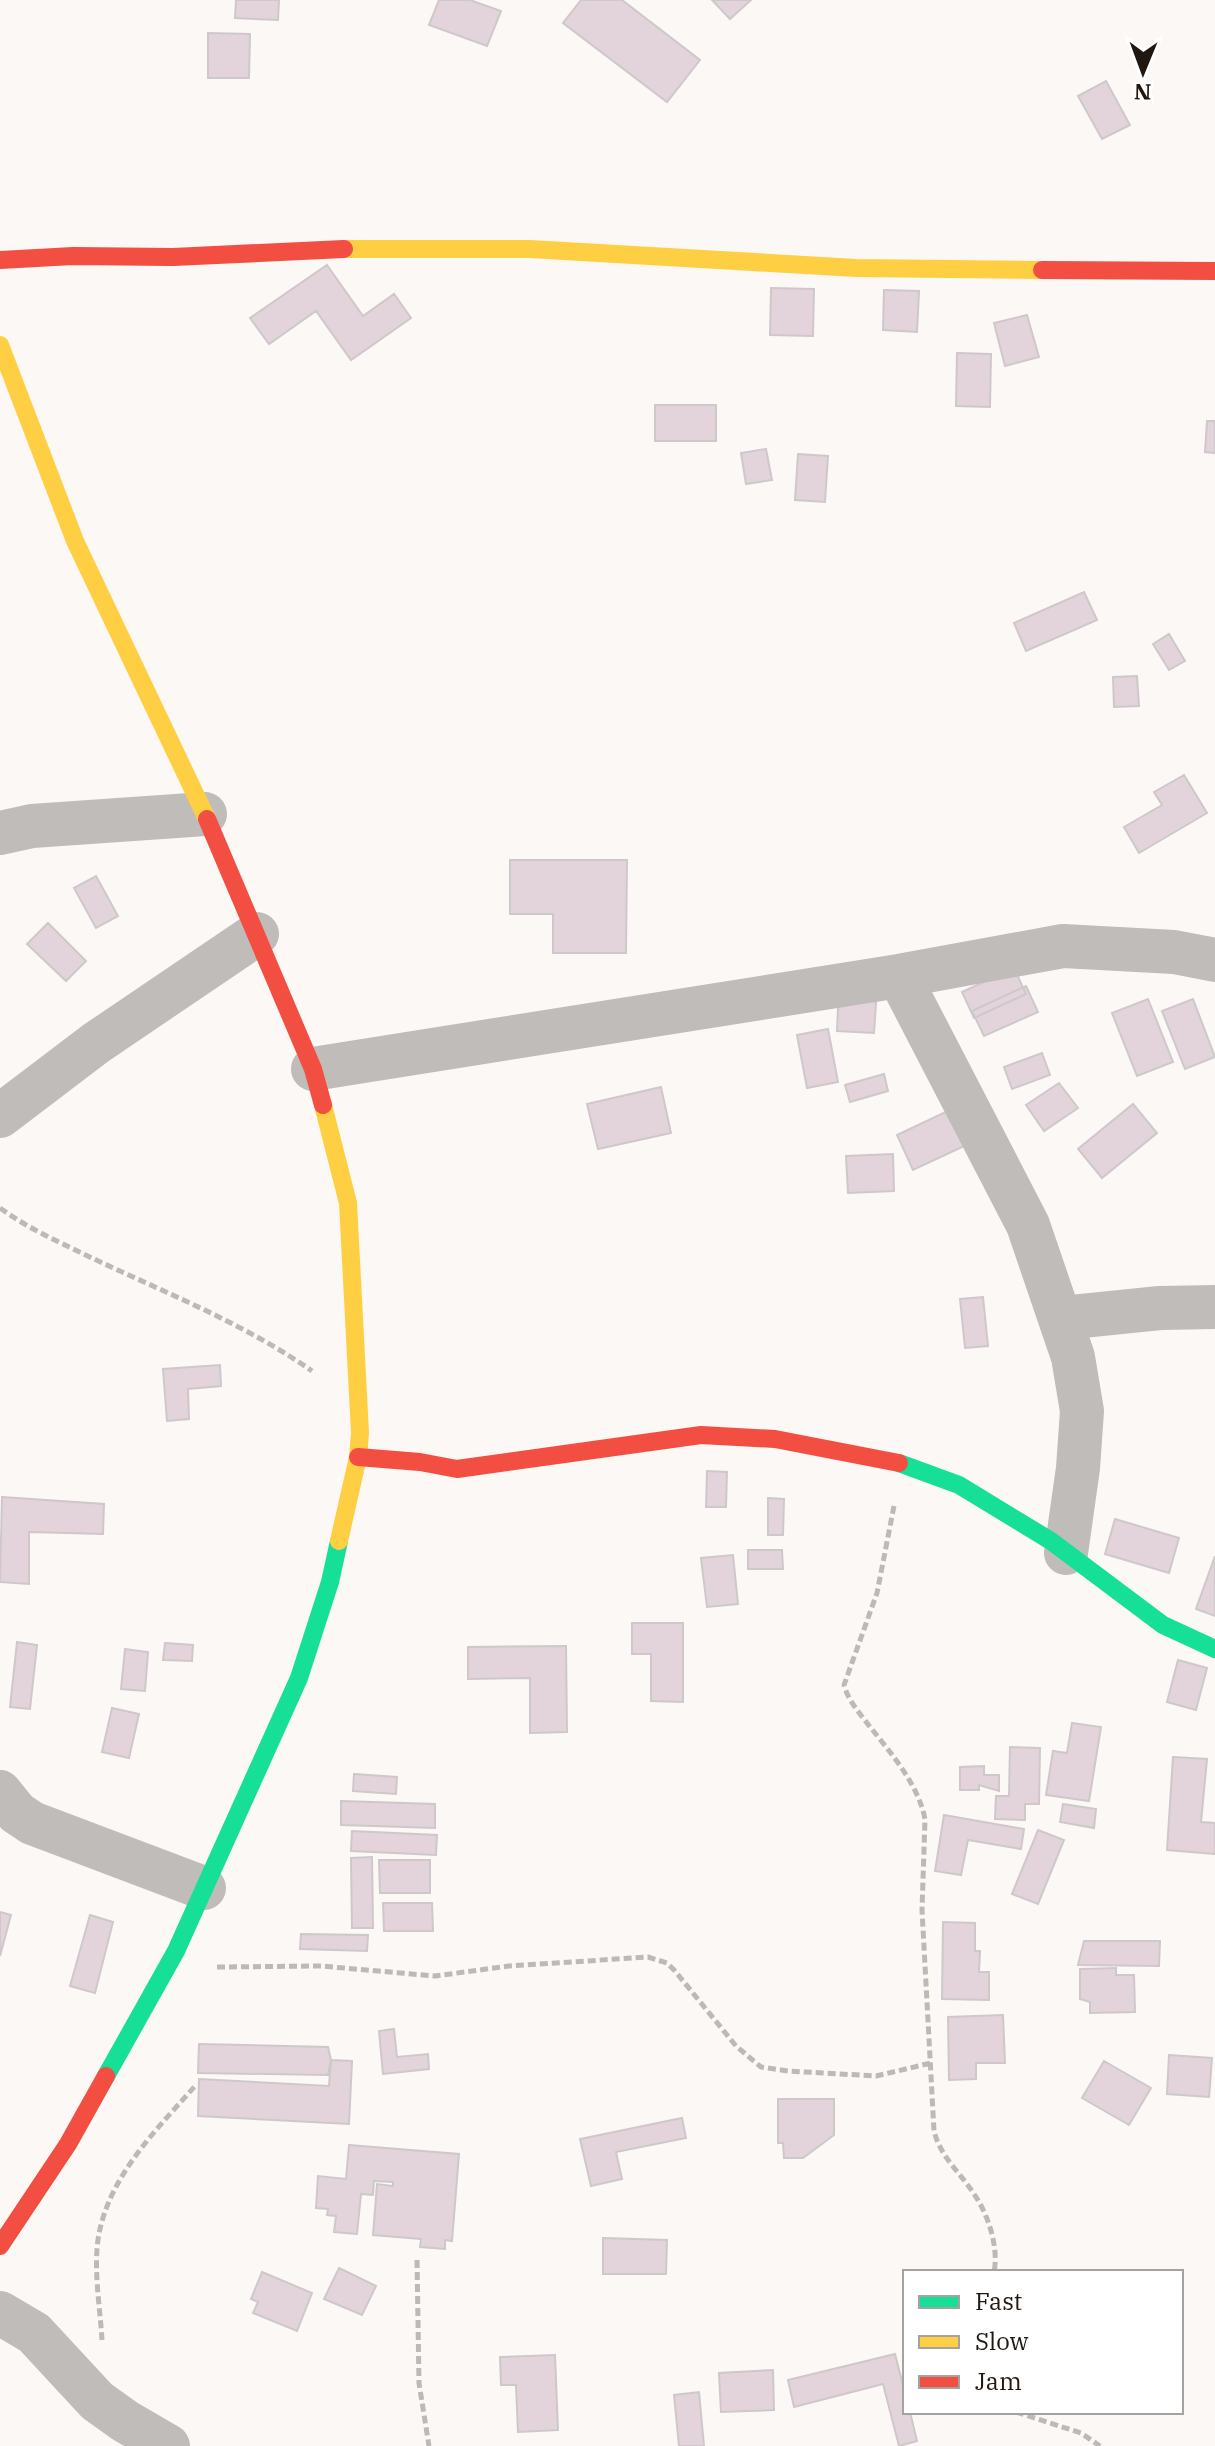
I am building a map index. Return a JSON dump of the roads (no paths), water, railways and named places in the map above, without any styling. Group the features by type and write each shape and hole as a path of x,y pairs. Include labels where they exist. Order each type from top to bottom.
{"street":[{"path":"0,260 73,256 173,257 358,248 514,249 856,268 1215,271"},
{"path":"0,345 75,541 205,814 313,1069 348,1203 359,1403 358,1457 330,1582 299,1678 168,1967 68,2144 0,2246"},
{"path":"0,833 32,826 205,814"},
{"path":"0,1116 96,1043 257,934"},
{"path":"313,1069 899,976 1063,946 1174,952 1215,960"},
{"path":"899,976 1028,1225 1062,1318 1073,1357 1082,1411 1078,1468 1066,1553"},
{"path":"1062,1318 1160,1308 1215,1307"},
{"path":"358,1457 420,1462 457,1469 701,1435 775,1439 902,1464 959,1485 1051,1541 1163,1625 1215,1649"},
{"path":"0,1792 17,1813 32,1823 204,1888"},
{"path":"0,2313 34,2333 97,2401 168,2446"}]}
